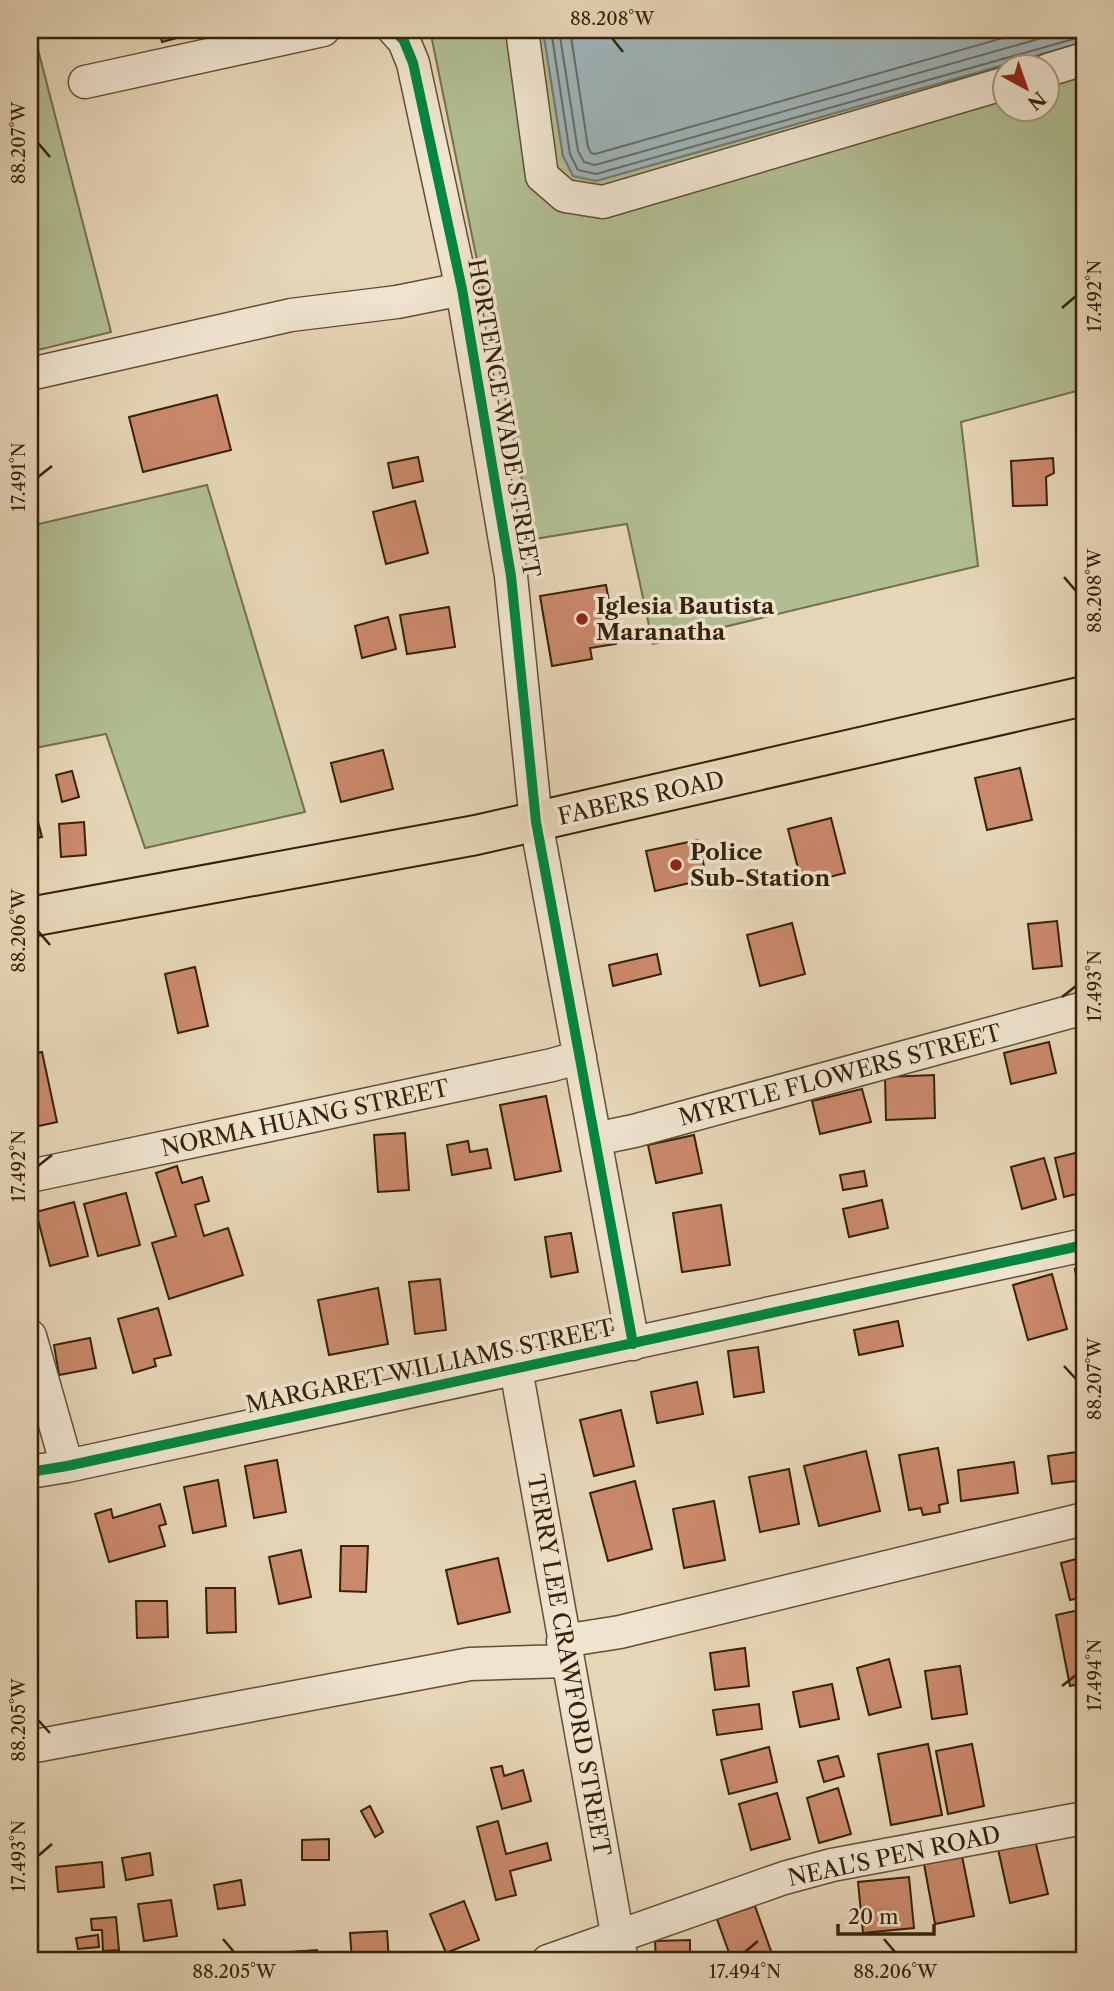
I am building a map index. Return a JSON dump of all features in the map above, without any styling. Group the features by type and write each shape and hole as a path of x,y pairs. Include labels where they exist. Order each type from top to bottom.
{"main road":[{"name":"FABERS ROAD","path":"30,917 476,835 1084,696"}],"street":[{"path":"85,82 323,30"},
{"name":"HORTENCE WADE STREET","path":"394,30 404,41 413,63 462,289 511,576 536,822 633,1344"},
{"path":"522,30 542,176 565,196 603,202 992,87"},
{"path":"1062,66 1084,59"},
{"path":"30,374 291,315 397,302 462,289"},
{"name":"MYRTLE FLOWERS STREET","path":"595,1139 634,1131 1084,1008"},
{"name":"NORMA HUANG STREET","path":"30,1176 580,1057"},
{"name":"MARGARET WILLIAMS STREET","path":"30,1472 1084,1245"},
{"path":"30,1336 66,1466"},
{"name":"TERRY LEE CRAWFORD STREET","path":"516,1369 620,1950"},
{"path":"30,1747 470,1664 565,1651 620,1632 1084,1519"},
{"name":"NEAL'S PEN ROAD","path":"548,1961 620,1950 784,1878 832,1865 1084,1818"}],"green space":[{"path":"30,30 33,30 111,332 30,352"},
{"path":"430,30 543,30 563,156 596,181 992,68 992,122 1062,122 1062,52 1049,52 1084,42 1084,389 961,422 978,566 653,644 627,524 534,539"},
{"path":"207,485 305,812 145,848 106,734 30,749 30,526"}],"water":[{"path":"543,30 1084,30 1084,42 1049,52 992,52 992,68 596,181 573,176 563,156"}],"building":[{"path":"159,30 199,30 199,32 162,42"},
{"path":"217,395 231,450 143,472 129,417"},
{"path":"1079,450 1084,450 1084,496 1082,496"},
{"path":"418,457 423,481 393,488 388,463"},
{"path":"1053,458 1054,473 1046,477 1047,505 1013,506 1011,461"},
{"path":"415,501 428,553 386,564 373,512"},
{"name":"Iglesia Bautista Maranatha","path":"606,585 611,612 618,611 621,626 614,627 616,644 590,648 592,659 552,666 540,596"},
{"path":"449,607 455,647 407,654 400,615"},
{"path":"388,617 396,649 362,658 355,626"},
{"path":"383,750 393,789 341,802 331,763"},
{"path":"1020,768 1032,820 987,830 975,778"},
{"path":"72,771 79,797 62,802 56,775"},
{"path":"35,810 42,837 30,840 30,811"},
{"path":"831,818 845,873 802,884 788,829"},
{"path":"84,822 86,855 61,857 59,824"},
{"name":"Police Sub-Station","path":"698,840 707,879 655,891 646,851"},
{"path":"1057,921 1062,966 1033,969 1028,924"},
{"path":"792,923 805,974 760,986 747,935"},
{"path":"657,954 661,974 613,986 609,965"},
{"path":"195,967 208,1026 178,1033 165,974"},
{"path":"30,1007 37,1036 30,1037"},
{"path":"1049,1042 1056,1073 1011,1084 1004,1053"},
{"path":"42,1052 57,1122 30,1128 30,1054"},
{"path":"934,1075 935,1118 886,1120 885,1077"},
{"path":"862,1089 871,1122 820,1134 812,1101"},
{"path":"546,1096 561,1171 515,1180 500,1105"},
{"path":"405,1133 409,1190 378,1192 374,1135"},
{"path":"694,1135 702,1173 656,1183 648,1145"},
{"path":"468,1141 470,1152 487,1149 491,1168 452,1175 447,1145"},
{"path":"1083,1151 1084,1192 1064,1197 1055,1158"},
{"path":"1044,1158 1056,1199 1022,1209 1011,1167"},
{"path":"177,1166 182,1183 202,1177 209,1201 195,1205 204,1236 228,1228 243,1275 169,1299 152,1243 176,1236 156,1173"},
{"path":"864,1171 867,1186 843,1190 840,1175"},
{"path":"126,1193 140,1245 98,1256 84,1204"},
{"path":"882,1200 888,1228 849,1237 843,1209"},
{"path":"74,1202 88,1256 50,1266 36,1212"},
{"path":"721,1205 730,1265 682,1272 673,1213"},
{"path":"571,1233 578,1272 551,1277 545,1237"},
{"path":"1084,1267 1084,1322 1075,1269"},
{"path":"1052,1274 1067,1329 1028,1340 1013,1285"},
{"path":"440,1279 446,1330 415,1334 409,1282"},
{"path":"378,1288 388,1344 329,1355 318,1300"},
{"path":"158,1308 171,1355 154,1359 156,1366 133,1373 118,1319"},
{"path":"898,1321 903,1346 859,1355 854,1330"},
{"path":"90,1338 96,1368 59,1375 54,1345"},
{"path":"758,1347 764,1392 734,1397 728,1351"},
{"path":"697,1382 703,1414 657,1423 651,1392"},
{"path":"621,1410 634,1466 594,1476 580,1420"},
{"path":"938,1448 948,1503 939,1505 940,1512 923,1515 921,1508 909,1510 899,1455"},
{"path":"866,1451 880,1511 819,1526 804,1466"},
{"path":"1084,1451 1084,1480 1052,1484 1048,1456"},
{"path":"277,1460 286,1512 254,1518 245,1466"},
{"path":"1014,1462 1018,1493 961,1501 958,1470"},
{"path":"789,1469 799,1524 760,1532 749,1477"},
{"path":"218,1480 226,1526 193,1533 184,1487"},
{"path":"635,1481 652,1549 608,1561 590,1493"},
{"path":"714,1501 725,1560 684,1568 673,1509"},
{"path":"160,1504 166,1524 159,1526 165,1546 109,1562 95,1514 111,1509 113,1518"},
{"path":"341,1546 368,1546 366,1592 340,1591"},
{"path":"301,1550 311,1597 279,1604 269,1557"},
{"path":"1084,1557 1084,1597 1070,1600 1061,1563"},
{"path":"498,1558 510,1612 458,1624 446,1570"},
{"path":"206,1588 235,1588 236,1632 207,1633"},
{"path":"136,1601 167,1601 168,1637 137,1638"},
{"path":"1084,1609 1084,1683 1070,1686 1056,1615"},
{"path":"745,1648 749,1686 715,1690 710,1653"},
{"path":"889,1659 901,1707 869,1715 857,1668"},
{"path":"960,1666 967,1714 932,1719 925,1671"},
{"path":"832,1684 839,1719 800,1727 793,1692"},
{"path":"759,1704 762,1729 717,1735 713,1710"},
{"path":"928,1744 942,1815 891,1825 878,1754"},
{"path":"972,1744 984,1806 948,1814 936,1751"},
{"path":"769,1747 777,1782 729,1794 721,1760"},
{"path":"838,1756 844,1776 824,1782 818,1761"},
{"path":"502,1766 504,1776 523,1770 531,1801 502,1809 491,1768"},
{"path":"838,1788 851,1834 819,1843 807,1798"},
{"path":"777,1793 790,1839 751,1850 739,1804"},
{"path":"370,1806 383,1832 375,1837 361,1811"},
{"path":"498,1821 506,1854 547,1843 551,1860 510,1871 516,1895 496,1900 477,1827"},
{"path":"329,1839 329,1860 302,1860 302,1840"},
{"path":"1035,1840 1048,1894 1010,1903 998,1849"},
{"path":"150,1853 153,1875 126,1880 122,1858"},
{"path":"962,1856 974,1916 935,1924 924,1864"},
{"path":"102,1862 104,1887 58,1892 56,1867"},
{"path":"909,1877 914,1928 863,1933 858,1882"},
{"path":"241,1880 245,1905 218,1909 214,1885"},
{"path":"171,1900 177,1936 144,1941 138,1904"},
{"path":"464,1901 479,1940 446,1953 430,1914"},
{"path":"755,1906 772,1954 758,1959 759,1961 732,1961 717,1919"},
{"path":"116,1917 119,1950 103,1951 102,1930 92,1930 91,1919"},
{"path":"387,1931 389,1961 352,1961 350,1933"},
{"path":"98,1935 99,1947 78,1949 76,1938"},
{"path":"690,1940 690,1961 656,1961 655,1941"},
{"path":"317,1950 318,1961 291,1961 290,1952"}],"cycle path":[{"path":"394,30 404,41 413,63 462,289 511,576 536,822 633,1344"},
{"path":"30,1472 1084,1245"}],"place":[{"name":"Iglesia Bautista Maranatha","path":"582,619"},
{"name":"Police Sub-Station","path":"676,865"}]}
